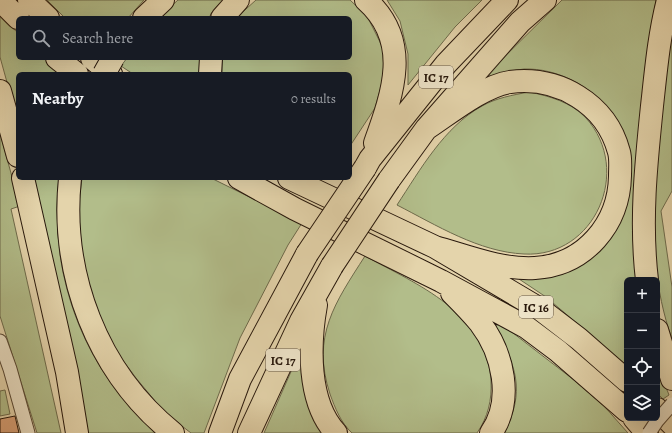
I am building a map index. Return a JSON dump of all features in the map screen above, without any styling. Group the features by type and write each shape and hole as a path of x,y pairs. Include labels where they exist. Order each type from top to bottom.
{"highway":[{"path":"0,0 16,16"},
{"path":"29,0 46,16"},
{"path":"146,16 163,0"},
{"path":"224,16 238,0"},
{"path":"366,0 377,11 388,28 394,43 395,61 391,92 386,113 367,163"},
{"name":"IC 17","path":"220,433 240,379 307,254 367,163 446,64 507,0"},
{"name":"IC 17","path":"249,433 301,321 319,288 389,180 426,128 520,22 545,0"},
{"path":"648,277 644,234 647,154 661,29 668,0"},
{"path":"60,60 75,72"},
{"path":"94,60 109,72"},
{"path":"105,72 112,60"},
{"path":"210,72 211,60"},
{"path":"426,128 492,87 510,82 532,81 551,83 565,89 587,103 605,121 614,138 620,161 620,181 615,210 599,235 575,255 548,266 516,268 499,265 435,246"},
{"path":"0,91 16,149"},
{"path":"23,180 67,372 77,433"},
{"path":"70,180 68,220 70,246 74,273 90,322 112,365 126,385 146,409 173,433"},
{"name":"IC 16","path":"243,180 295,209 441,281 526,327 558,351 624,408"},
{"name":"IC 16","path":"293,180 435,246 540,309 579,339 624,378"},
{"path":"441,281 480,324 501,369 504,385 501,413 491,433"},
{"path":"319,288 313,319 312,364 316,395 325,416 336,433"},
{"path":"660,340 672,379"},
{"path":"660,412 672,424"},
{"path":"637,421 648,433"}],"street":[{"path":"0,341 10,369 28,433"},
{"path":"648,433 672,404"}],"green space":[{"path":"47,0 144,0 130,16 63,16"},
{"path":"178,0 223,0 210,16 160,16"},
{"path":"256,0 350,0 367,16 383,48 384,76 375,108 352,143 352,72 222,72 222,60 352,60 352,16 238,16"},
{"path":"387,0 482,0 455,27 408,85 408,54 400,21"},
{"path":"562,0 656,0 645,69 635,176 637,277 624,277 624,363 546,297 519,279 545,276 608,241 611,112 594,94 561,75 536,69 516,70 490,76 487,74"},
{"path":"0,16 16,31 16,60 46,60 59,72 16,72 16,115 0,57"},
{"path":"672,28 672,191 661,211 672,287 672,339 661,302 660,277 658,277 653,224 654,184"},
{"path":"126,60 202,60 201,72 130,72 121,66"},
{"path":"529,92 559,100 574,108 586,118 600,139 606,162 606,185 599,207 587,226 570,242 549,251 524,254 507,252 474,243 442,229 397,205 434,150 456,125 468,115 487,103 505,97"},
{"path":"0,133 20,206 11,209 61,433 37,433 0,316"},
{"path":"32,180 59,180 57,205 61,260 67,288 75,314 86,340 114,387 141,417 158,433 86,433"},
{"path":"82,180 215,180 302,223 288,245 240,338 204,433 191,433 165,413 113,347 103,328 86,280 77,220"},
{"path":"365,256 427,290 463,319 477,336 486,357 491,388 487,415 477,433 352,433 342,420 336,410 330,394 325,373 323,355 325,337 329,321 336,305 344,289"},
{"path":"500,323 574,380 604,406 628,433 504,433 511,418 515,404 516,379 508,354 495,327"},
{"path":"297,358 300,359 303,380 326,433 264,433"},
{"path":"660,372 669,395 663,399 660,396"},
{"path":"5,390 10,414 0,416 0,391"}],"building":[{"path":"15,416 19,433 0,433 0,419"}]}
